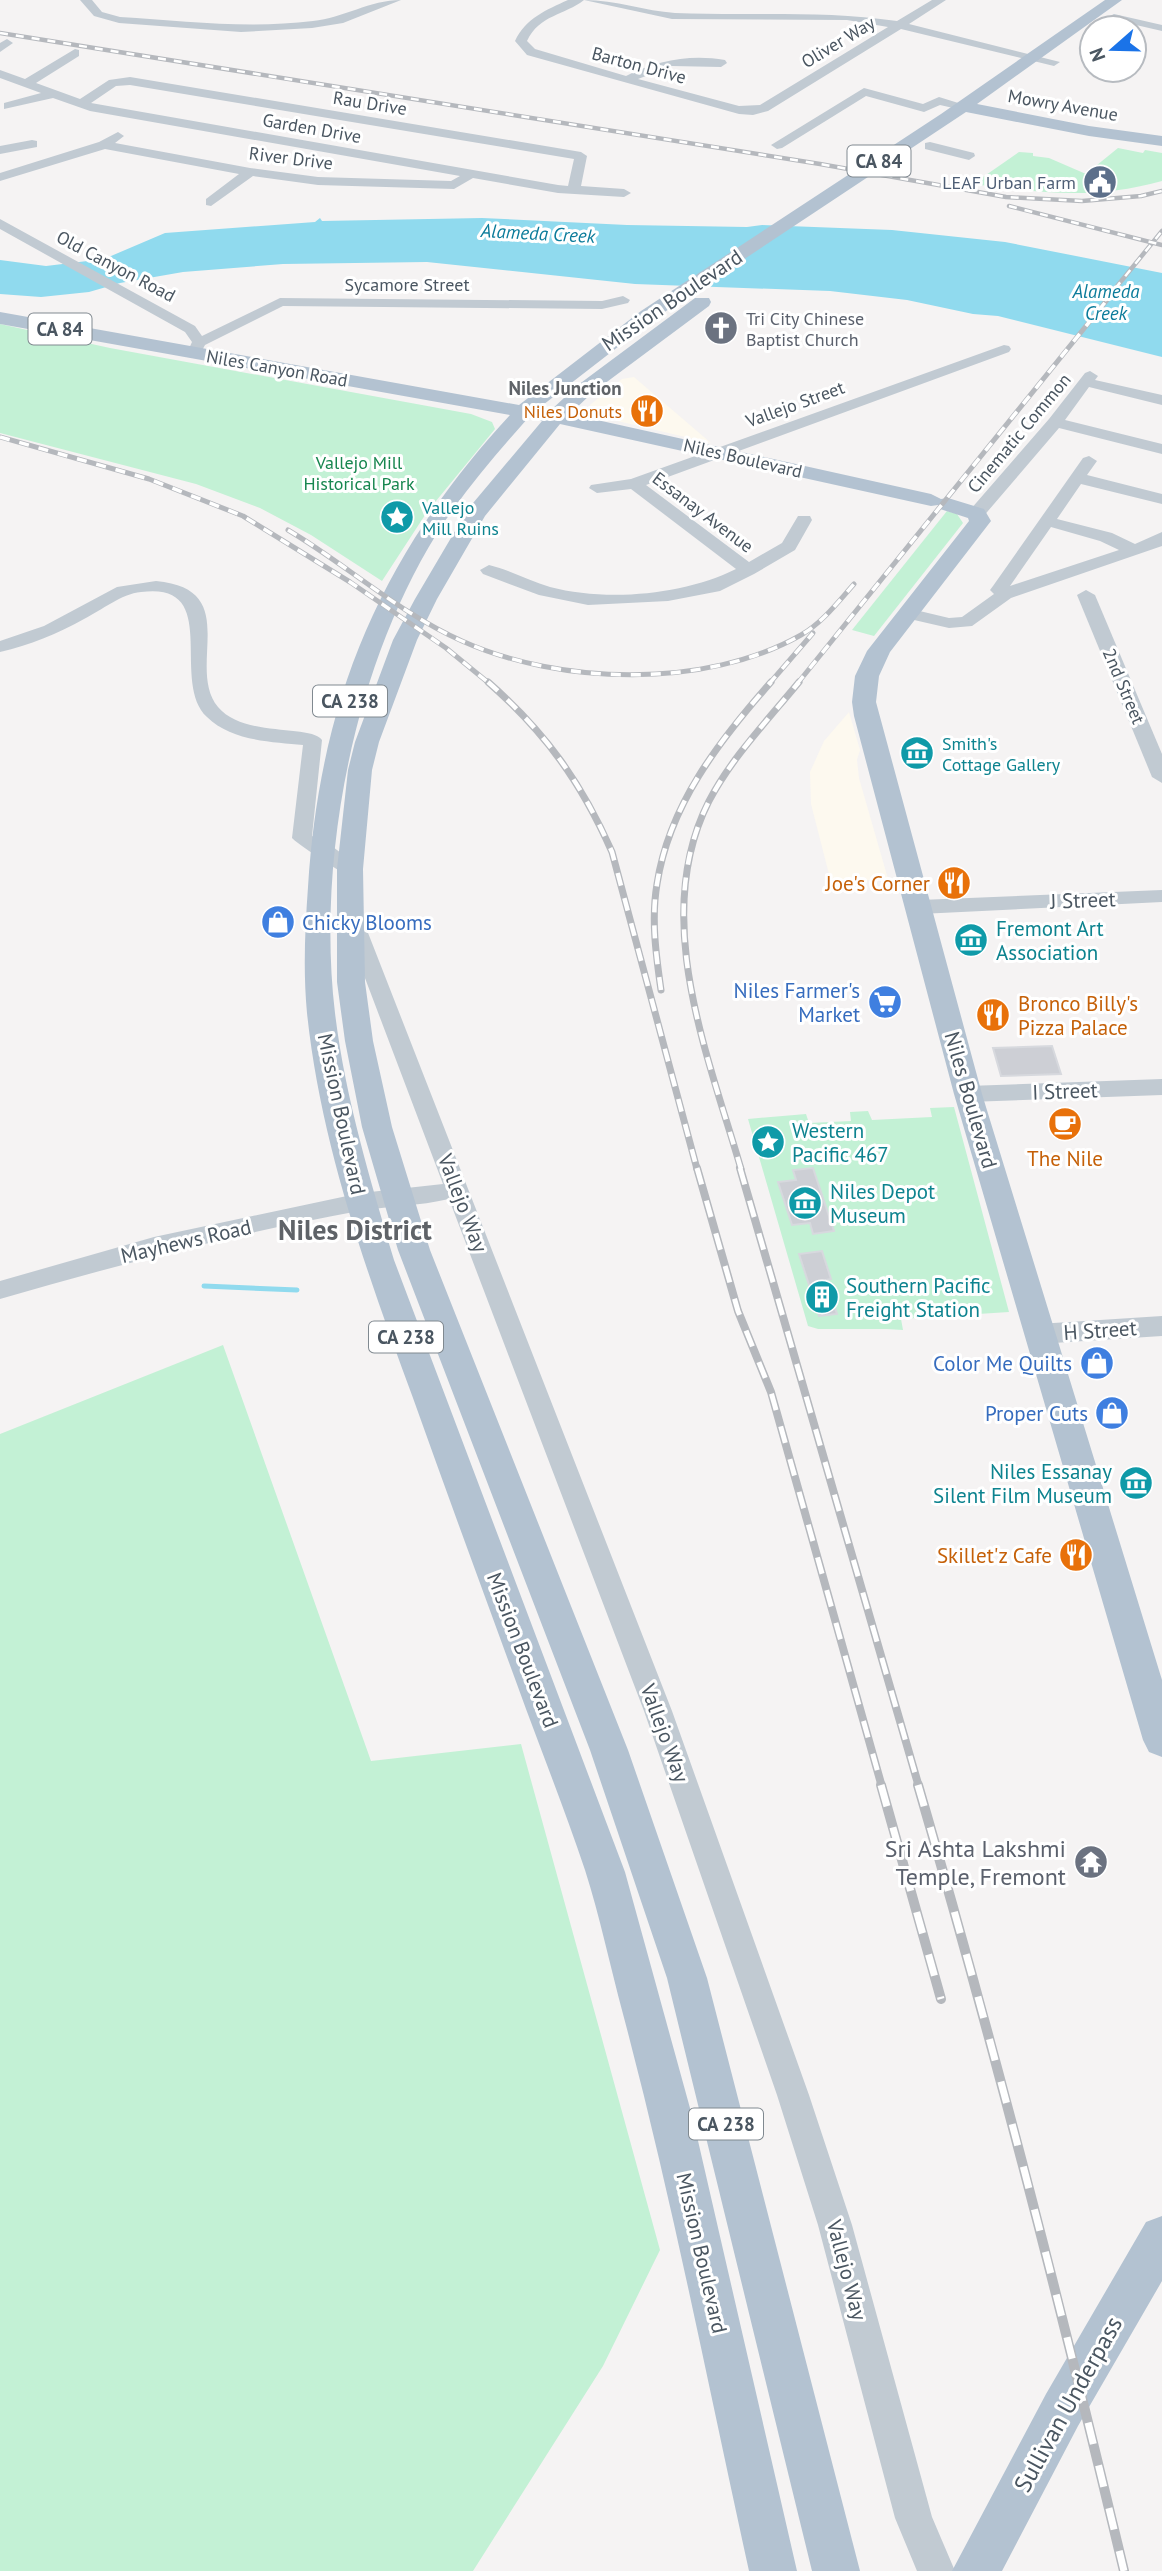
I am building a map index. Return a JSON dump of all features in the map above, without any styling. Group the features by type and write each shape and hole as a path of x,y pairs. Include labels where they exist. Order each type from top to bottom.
{"main road":[{"name":"Mission Boulevard","path":"836,2571 687,1978 609,1750 504,1543 378,1260 361,1202 329,1068 318,967 322,848 330,787 345,717 357,679 394,591 438,512 524,411 599,349 675,296 1035,57 1122,3"},
{"name":"Mission Boulevard","path":"743,274 1078,44"},
{"name":"Mowry Avenue","path":"962,106 1160,141"},
{"name":"Mission Boulevard","path":"715,293 585,389 555,417 476,514 445,564 405,640 365,751 356,795 349,909 351,965 359,1041 377,1127 637,1984 672,2119 773,2571"},
{"name":"Niles Canyon Road","path":"0,318 196,347 555,417"},
{"name":"Niles Boulevard","path":"555,417 940,502 976,514 980,521 907,613 873,662 867,676 864,702 968,1094 1038,1335 1162,1740"},
{"path":"318,967 351,965"},
{"name":"Sullivan Underpass","path":"976,2571 1062,2410 1162,2238"}],"street":[{"path":"86,0 98,14 118,20 241,29 312,25 371,11 395,0"},
{"name":"Barton Drive","path":"578,0 535,21 525,30 521,41 531,51 546,58 752,111"},
{"path":"590,0 672,16 791,11 847,16 899,25 1054,62"},
{"name":"Oliver Way","path":"752,111 764,108 940,0"},
{"path":"345,2 371,11"},
{"path":"26,84 75,53"},
{"path":"627,80 653,65 670,61 721,63"},
{"name":"Garden Drive","path":"0,74 80,105 148,117 190,107 474,174 574,190 624,193"},
{"name":"Rau Drive","path":"80,105 117,80 190,107 581,156 574,190"},
{"path":"777,145 864,92 924,108 939,101 962,106"},
{"path":"8,106 52,94"},
{"path":"0,177 104,145 148,117"},
{"path":"0,150 32,144"},
{"name":"River Drive","path":"104,145 250,172 318,181 454,185 474,174"},
{"path":"930,146 969,156"},
{"path":"211,202 250,172"},
{"name":"Old Canyon Road","path":"0,223 190,329 196,347"},
{"name":"Sycamore Street","path":"196,347 280,302 602,304 623,300"},
{"name":"Vallejo Street","path":"597,488 634,484 1004,349"},
{"name":"Cinematic Common","path":"976,514 1088,379 1162,400"},
{"path":"1055,422 1162,449"},
{"path":"1005,594 999,590 1089,461"},
{"path":"1078,478 1162,499"},
{"name":"Essanay Avenue","path":"634,484 748,570"},
{"path":"489,570 545,591 588,600 668,596 714,586 748,570 789,546 804,520"},
{"path":"1047,521 1106,537 1131,550"},
{"path":"907,613 949,623 966,622 1005,594 1158,542 1162,537"},
{"path":"0,647 48,631 125,590 155,586 181,592 197,610 201,631 199,678 202,695 212,712 230,724 253,732 313,740 302,833 305,843 322,848 350,869"},
{"name":"2nd Street","path":"1086,595 1162,777"},
{"name":"J Street","path":"919,907 1162,897"},
{"name":"Vallejo Way","path":"349,909 658,1711 793,2095 835,2225 914,2518 936,2571"},
{"name":"I Street","path":"968,1094 1162,1087"},
{"name":"Mayhews Road","path":"0,1290 154,1246 361,1202 458,1189"},
{"name":"H Street","path":"1038,1335 1162,1326"}],"shaded area":[{"path":"634,377 711,443 592,415 587,409 622,379"},
{"path":"849,712 860,750 857,760 859,778 888,879 831,882 811,804 810,772 824,741"}],"green space":[{"path":"1118,148 1143,153 1145,150 1162,153 1162,181 1091,193 1045,192 973,184 1019,152 1049,158 1086,174"},
{"name":"Vallejo Mill Historical Park","path":"0,324 110,348 471,414 492,422 495,429 427,512 382,581 311,535 260,508 196,484 0,433"},
{"path":"947,511 957,514 963,523 874,636 852,630"},
{"path":"954,1107 1009,1312 901,1319 903,1330 818,1329 808,1326 748,1119 806,1114 809,1123 851,1121 850,1112 868,1111 872,1120 932,1117 930,1108"},
{"path":"223,1345 371,1761 521,1744 660,2250 603,2366 473,2571 0,2571 0,1434"}],"water":[{"name":"Alameda Creek","path":"320,218 322,221 482,218 627,225 762,225 892,230 1005,242 1162,273 1162,357 998,316 973,314 907,300 830,291 635,284 427,262 283,264 183,272 120,283 89,292 41,297 0,294 0,260 46,266 104,259 165,233 315,222"}],"building":[{"path":"1052,1046 1061,1074 1001,1076 993,1048"},
{"name":"Niles Depot Museum","path":"813,1168 834,1231 813,1234 810,1223 792,1225 778,1182 796,1180 793,1170"},
{"name":"Southern Pacific Freight Station","path":"822,1251 831,1279 826,1280 837,1314 819,1316 799,1254"}],"waterway":[{"path":"204,1286 297,1290"}],"railway":[{"path":"0,33 820,164 1006,197 1082,201 1141,196 1162,191"},
{"path":"1009,206 1153,243"},
{"path":"1153,243 1162,231"},
{"path":"1105,301 1153,243"},
{"path":"1153,243 1162,245"},
{"path":"797,684 1107,300"},
{"path":"0,437 149,479 243,516 350,582 446,648 490,684"},
{"path":"288,530 439,630 501,656 587,673 633,675 678,672 722,665 763,653 809,630 854,584"},
{"path":"769,684 813,633"},
{"path":"488,682 527,720 560,760 588,803 612,852 697,1169"},
{"path":"661,990 654,910 663,855 673,827 699,776 733,727 771,682"},
{"path":"741,1169 701,1033 691,986 684,938 684,891 692,845 709,801 739,754 799,682"},
{"path":"697,1168 738,1311 771,1392 882,1787"},
{"path":"740,1168 919,1787"},
{"path":"881,1785 941,1999"},
{"path":"918,1785 1026,2176 1124,2571"}],"place":[{"name":"LEAF Urban Farm","path":"1100,182"},
{"name":"Tri City Chinese Baptist Church","path":"721,328"},
{"name":"Niles Donuts","path":"647,411"},
{"name":"Vallejo Mill Ruins","path":"397,517"},
{"name":"Smith's Cottage Gallery","path":"917,753"},
{"name":"Joe's Corner","path":"954,883"},
{"name":"Chicky Blooms","path":"278,922"},
{"name":"Fremont Art Association","path":"971,940"},
{"name":"Niles Farmer's Market","path":"885,1002"},
{"name":"Bronco Billy's Pizza Palace","path":"993,1015"},
{"name":"The Nile","path":"1065,1124"},
{"name":"Western Pacific 467","path":"768,1142"},
{"name":"Niles Depot Museum","path":"805,1203"},
{"name":"Southern Pacific Freight Station","path":"822,1297"},
{"name":"Color Me Quilts","path":"1097,1363"},
{"name":"Proper Cuts","path":"1112,1413"},
{"name":"Niles Essanay Silent Film Museum","path":"1136,1483"},
{"name":"Skillet'z Cafe","path":"1076,1555"},
{"name":"Sri Ashta Lakshmi Temple, Fremont","path":"1091,1862"}],"district":[{"name":"Niles Junction","path":"565,388"},
{"name":"Niles District","path":"355,1229"}]}
